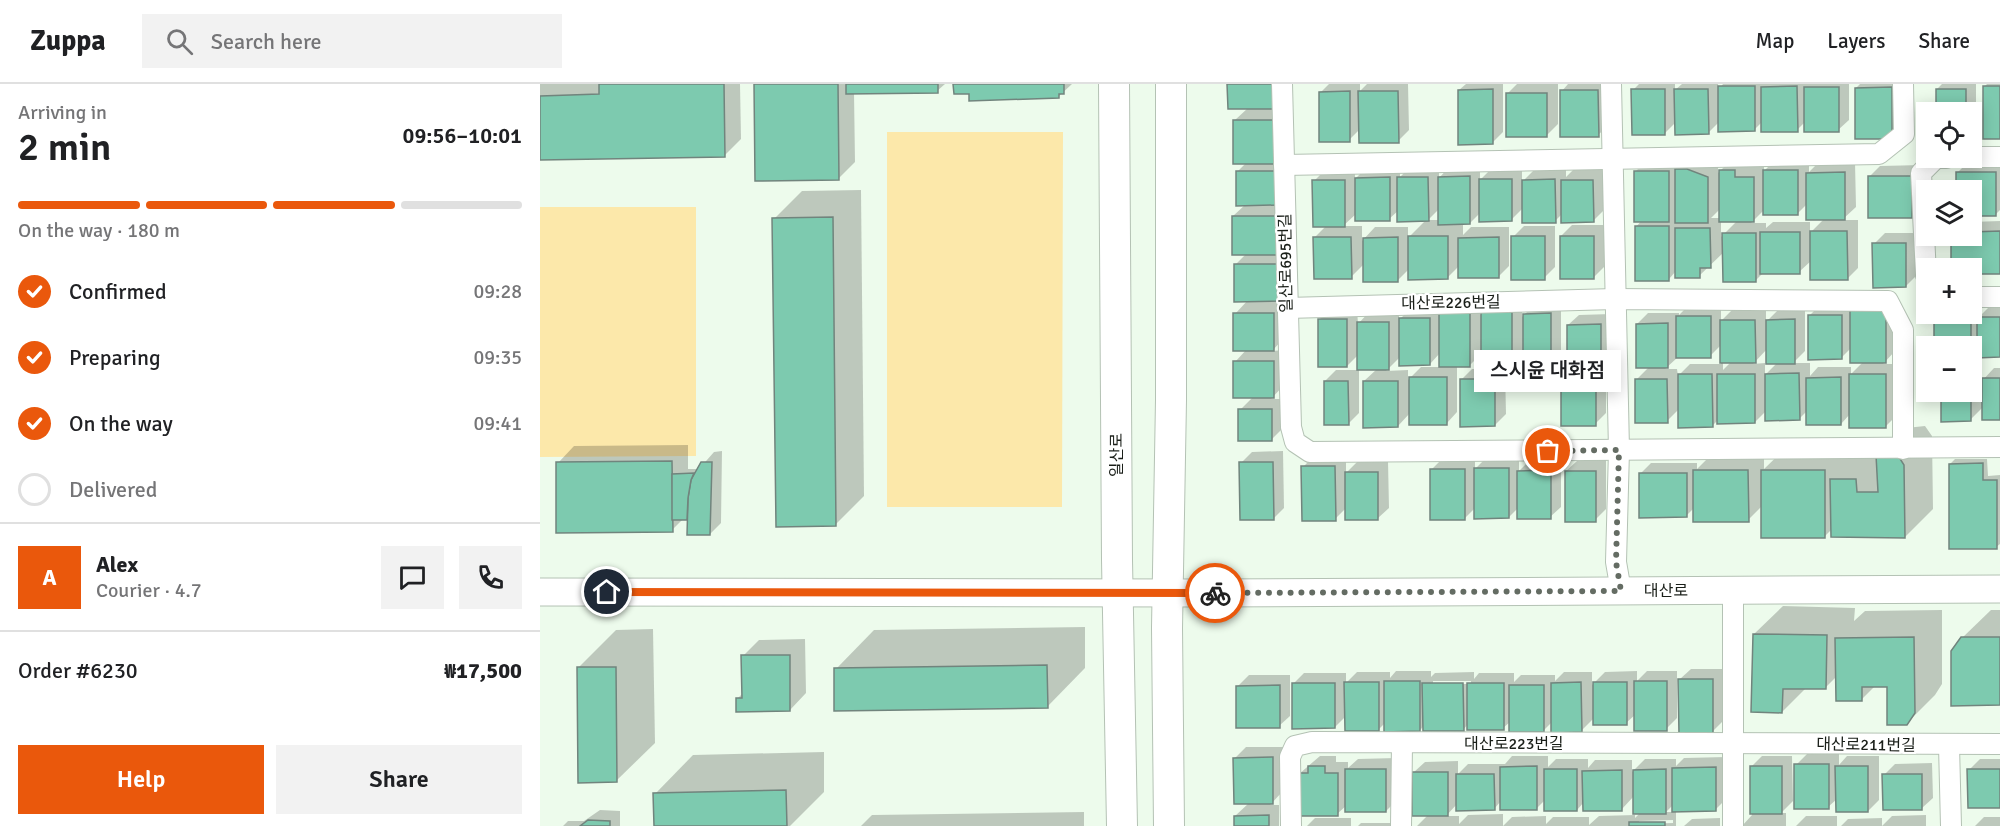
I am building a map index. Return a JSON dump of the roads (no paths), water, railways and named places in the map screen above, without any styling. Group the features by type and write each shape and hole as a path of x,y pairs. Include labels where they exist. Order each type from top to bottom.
{"main road":[{"name":"일산로","path":"1114,84 1122,826"},
{"path":"1169,826 1167,593 1172,400 1171,84"},
{"name":"대산로","path":"540,592 1167,593 2000,589"}],"street":[{"name":"일산로695번길","path":"1282,84 1290,427 1296,442 1310,452 1619,450"},
{"path":"1611,84 1619,450 1616,562 1621,591"},
{"path":"1284,165 1880,154 1904,134 1903,84"},
{"path":"1982,157 2000,157"},
{"path":"1925,258 1921,173 1926,168"},
{"path":"1982,297 2000,297"},
{"name":"대산로226번길","path":"1287,308 1616,299 1888,301 1903,330 1909,448"},
{"path":"1619,450 2000,447"},
{"path":"1733,590 1733,826"},
{"name":"대산로223번길","path":"1291,826 1290,757 1295,746 1312,742 1733,743"},
{"name":"대산로211번길","path":"1733,743 2000,744"},
{"path":"1401,826 1402,744"},
{"path":"1949,745 1951,826"}],"place":[{"name":"스시윤 대화점","path":"1548,451"}]}
